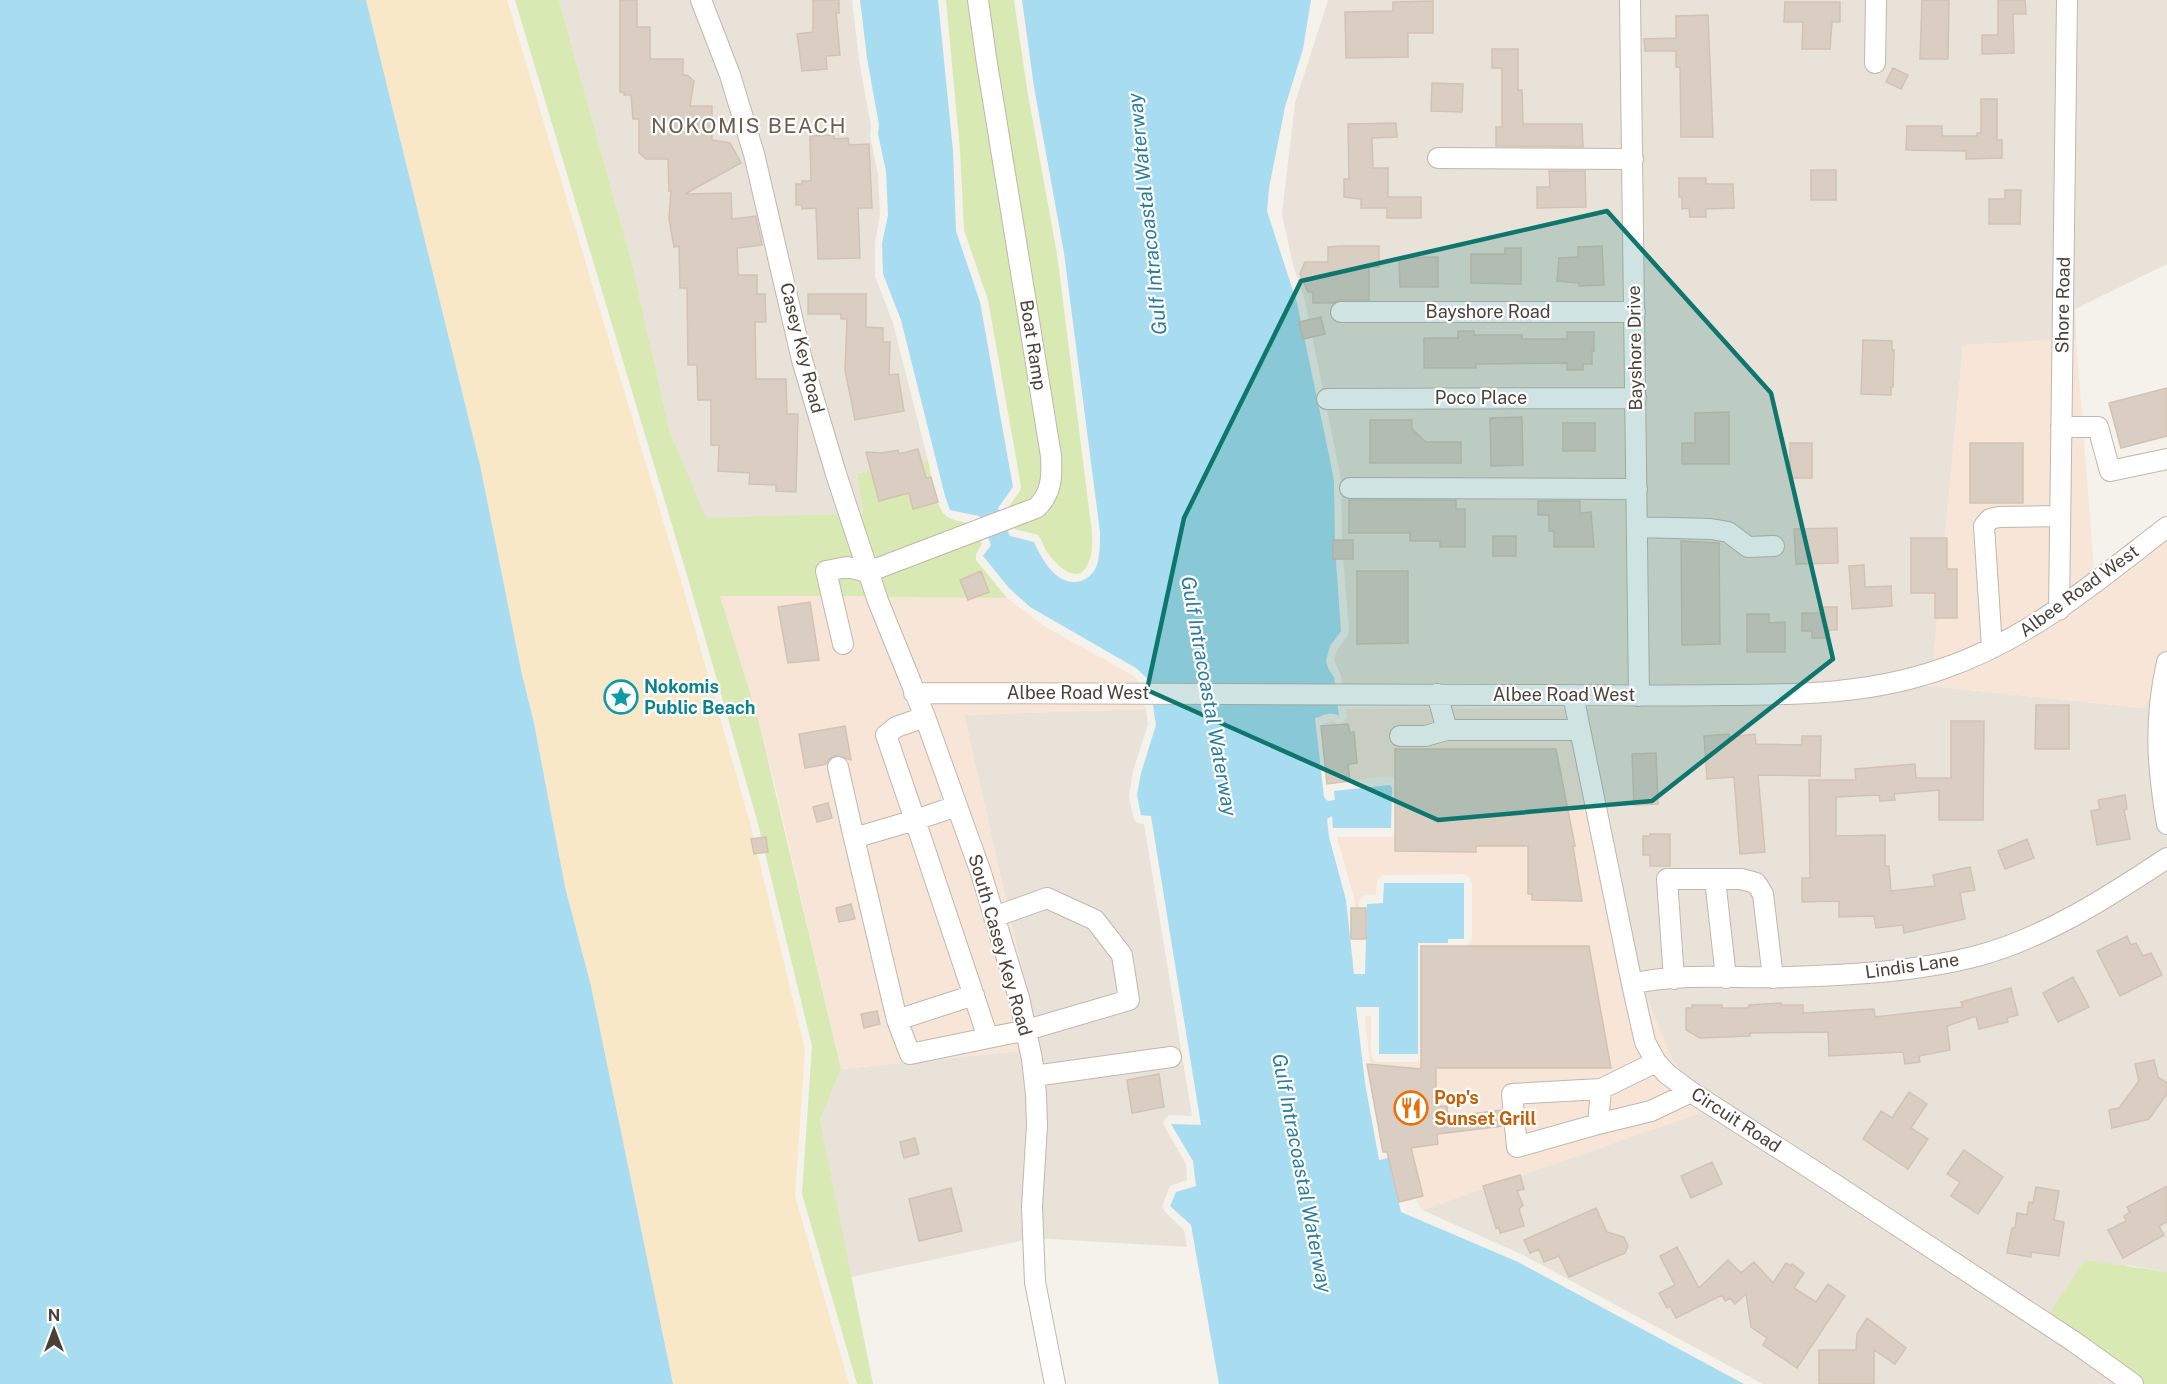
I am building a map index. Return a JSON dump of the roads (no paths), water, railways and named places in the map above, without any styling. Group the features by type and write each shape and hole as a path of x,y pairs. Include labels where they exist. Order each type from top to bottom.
{"street":[{"name":"Casey Key Road","path":"700,0 730,75 754,153 802,360 868,572 915,693"},
{"name":"Boat Ramp","path":"868,572 1036,508 1045,500 1049,490 1052,473 1051,456 978,0"},
{"name":"Bayshore Drive","path":"1630,0 1639,696"},
{"path":"1875,63 1876,0"},
{"name":"Shore Road","path":"2059,610 2067,0"},
{"path":"1438,158 1633,159"},
{"name":"Bayshore Road","path":"1341,312 1635,312"},
{"name":"Poco Place","path":"1327,399 1636,398"},
{"path":"2061,427 2098,428 2110,471 2167,459"},
{"path":"1350,488 1637,489"},
{"path":"1992,648 1984,526 1990,519 1999,517 2060,516"},
{"path":"1637,527 1711,529 1728,532 1748,547 1774,546"},
{"name":"Albee Road West","path":"915,693 1639,696 1786,695 1861,689 1927,674 1992,648 2026,631 2059,610 2167,527"},
{"path":"843,644 826,571 847,567 868,572"},
{"path":"2167,662 2157,726 2160,777 2167,824"},
{"name":"South Casey Key Road","path":"915,693 957,806 994,917 1019,998 1026,1030 1034,1076 1037,1125 1032,1207 1033,1257 1040,1316 1055,1384"},
{"path":"1437,694 1447,730"},
{"name":"Circuit Road","path":"1573,695 1632,984 1646,1042 1656,1062 1667,1074 1691,1092 2044,1322 2133,1384"},
{"path":"925,717 896,727 886,735 988,1038"},
{"path":"1400,736 1425,736 1447,730 1580,730"},
{"path":"838,767 897,1020 910,1054 1026,1030 1129,1000 1122,955 1095,920 1047,898 994,917"},
{"path":"854,838 957,806"},
{"name":"Lindis Lane","path":"1632,984 1648,980 1773,978 1894,970 1979,956 2031,936 2089,908 2167,858"},
{"path":"1674,979 1667,879 1741,879 1756,883 1763,894 1773,978"},
{"path":"1714,879 1726,978"},
{"path":"897,1020 974,995"},
{"path":"1034,1076 1171,1057"},
{"path":"1656,1062 1601,1089 1512,1095 1517,1147 1651,1111 1691,1092"},
{"path":"1598,1124 1601,1089"}],"water":[{"path":"0,0 366,0 480,465 521,670 534,723 565,887 591,986 673,1384 0,1384"},
{"name":"Gulf Intracoastal Waterway","path":"860,0 938,0 953,151 956,231 980,302 1013,487 998,508 1010,536 1034,542 1041,557 1052,571 1065,580 1073,582 1081,581 1091,575 1096,568 1100,532 1064,253 1034,87 1022,0 1311,0 1303,49 1285,107 1269,188 1267,211 1297,303 1334,481 1335,547 1341,631 1330,646 1326,661 1334,677 1339,716 1330,713 1315,718 1324,797 1328,801 1335,800 1334,791 1390,785 1392,788 1391,828 1333,828 1332,816 1327,819 1329,837 1346,900 1354,974 1365,974 1367,904 1383,903 1384,883 1464,883 1464,939 1448,939 1448,943 1418,943 1418,1054 1379,1054 1379,1007 1356,1007 1365,1083 1379,1160 1388,1158 1401,1212 1518,1262 1744,1384 1219,1384 1191,1225 1170,1206 1176,1192 1196,1186 1193,1161 1171,1124 1201,1125 1151,816 1141,815 1137,795 1141,773 1156,725 1149,680 1136,668 1030,607 1009,588 983,556 991,545 979,516 950,510 901,320 883,274 882,243 888,215 886,171 878,134 879,125"}],"place":[{"name":"Nokomis Public Beach","path":"621,697"},
{"name":"Pop's Sunset Grill","path":"1411,1108"}],"district":[{"name":"NOKOMIS BEACH","path":"749,126"}]}
